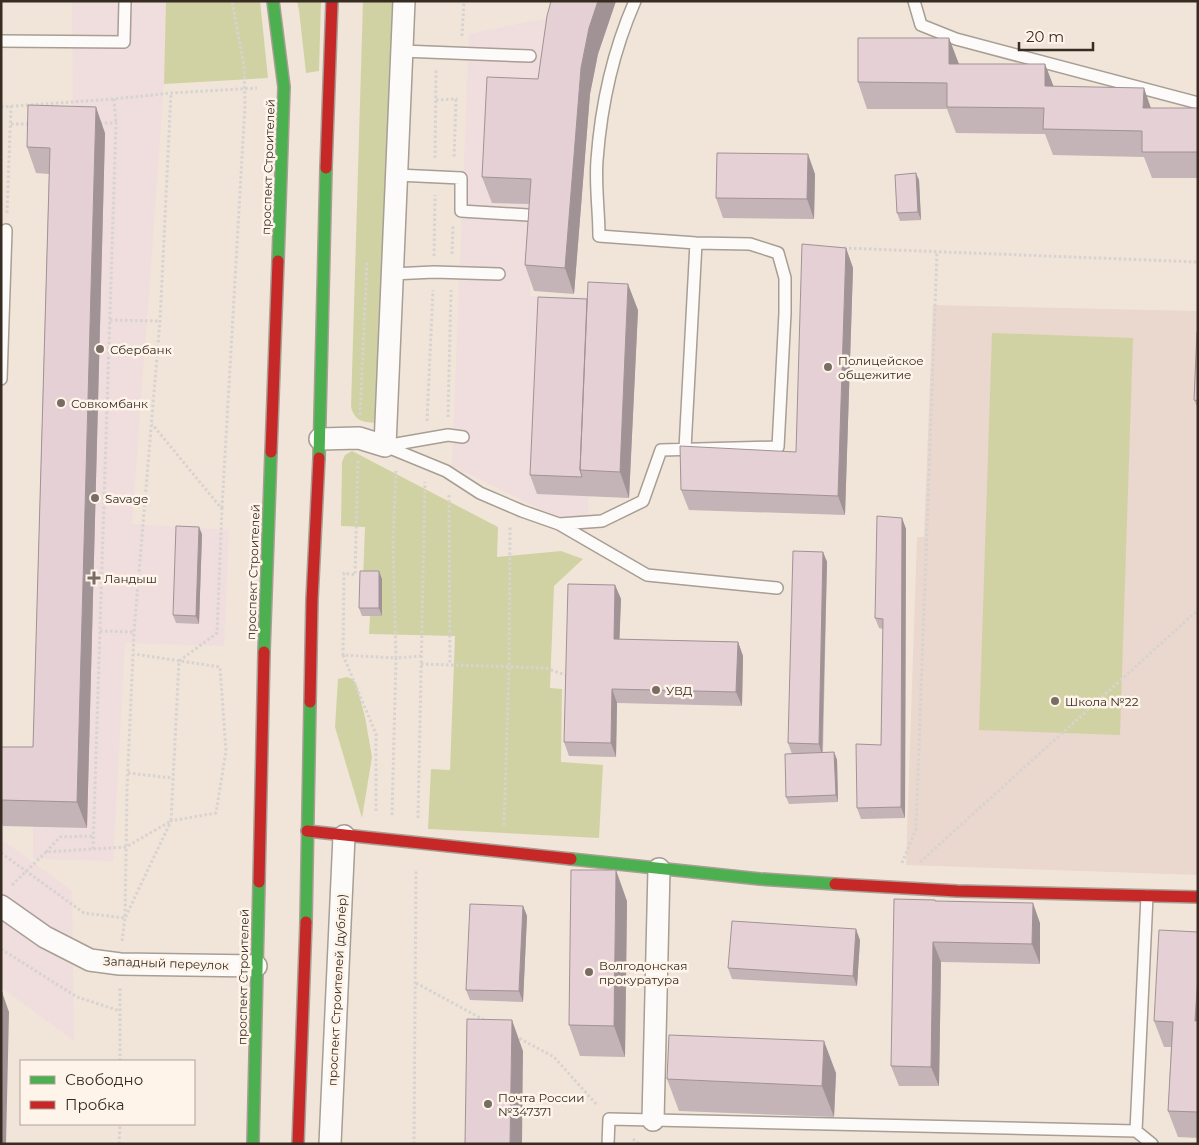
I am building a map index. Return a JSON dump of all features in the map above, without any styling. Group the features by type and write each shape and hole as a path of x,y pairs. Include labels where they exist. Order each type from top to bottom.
{"main road":[{"name":"проспект Строителей","path":"252,1140 265,602 284,87 273,1"},
{"path":"298,1144 307,887 312,600 320,440 328,84 332,1"},
{"path":"307,831 760,880 957,891 1198,897"}],"street":[{"path":"320,440 359,438 391,448 392,274 404,1"},
{"name":"проспект Строителей (дублёр)","path":"330,1144 344,836"},
{"path":"653,1120 659,869"},
{"name":"Западный переулок","path":"4,898 45,937 90,960 120,964 256,966"}],"lane":[{"path":"1,41 124,42 125,1"},
{"path":"559,524 602,521 643,501 661,450 778,447 785,313 784,278 778,254 750,244 696,243 599,236 597,161 606,97 622,31 635,1"},
{"path":"914,1 921,25 956,39 1198,103"},
{"path":"402,51 530,56"},
{"path":"397,175 460,178 461,212 528,215"},
{"path":"1,379 6,230"},
{"path":"684,449 696,243"},
{"path":"392,274 434,272 499,274"},
{"path":"391,448 427,438 448,435 463,437"},
{"path":"391,448 446,471 480,493 559,524 647,575 777,588"},
{"path":"1136,1131 1147,895"},
{"path":"608,1144 609,1119 1136,1131 1152,1144"}],"path":[{"path":"179,661 217,633 245,90 244,65 232,1"},
{"path":"462,43 464,1"},
{"path":"427,438 434,272 436,53"},
{"path":"1,107 171,93 245,90 264,87"},
{"path":"120,1060 120,964 125,918 128,773 134,632 160,321 171,93"},
{"path":"93,848 116,123 114,99"},
{"path":"436,100 456,99 454,178"},
{"path":"6,230 11,106"},
{"path":"97,123 116,123"},
{"path":"10,124 30,124"},
{"path":"448,435 453,216"},
{"path":"838,248 1198,262"},
{"path":"892,887 916,829 937,252"},
{"path":"110,320 160,321"},
{"path":"152,424 222,509"},
{"path":"391,448 396,658 393,821"},
{"path":"414,1144 417,843 426,464"},
{"path":"446,471 449,486 450,665"},
{"path":"503,831 509,667 511,506"},
{"path":"355,575 344,573 343,655 376,734 376,819"},
{"path":"892,887 1198,610"},
{"path":"100,631 134,632"},
{"path":"46,852 126,847 171,821 216,813 226,751 220,667 134,654"},
{"path":"343,655 396,658 421,656"},
{"path":"125,918 171,821 179,661"},
{"path":"421,664 546,668 571,677"},
{"path":"128,773 172,778"},
{"path":"384,817 392,815"},
{"path":"4,898 60,837 94,836"},
{"path":"1,853 84,913 125,918"},
{"path":"1,949 77,997 120,1011"},
{"path":"416,983 494,1025"},
{"path":"511,1034 554,1057 609,1119 639,1144"},
{"path":"120,1125 120,1144"}],"shaded area":[{"path":"72,1 166,1 164,84 132,524 229,530 224,646 125,643 113,861 33,859 33,826 87,828 105,134 73,132"},
{"path":"562,15 543,90 530,296 594,297 588,532 452,466 469,34"},
{"name":"Школа №22","path":"933,305 1198,311 1198,875 906,865 917,537 924,537"},
{"path":"1,839 72,891 74,1041 1,987"}],"green space":[{"path":"166,1 260,1 268,78 164,84"},
{"path":"297,1 321,1 319,71 306,73"},
{"path":"363,1 397,1 376,423 360,420 351,407"},
{"path":"992,333 1133,338 1120,735 979,730"},
{"path":"352,451 498,527 497,557 561,551 583,559 554,586 550,688 562,689 561,762 603,765 599,838 428,829 431,769 450,770 455,636 369,634 370,616 381,616 382,579 363,579 365,527 341,526 342,462 345,455"},
{"path":"347,677 356,683 365,717 372,757 362,818 335,727 338,679"}],"building":[{"path":"551,1 598,1 589,28 581,68 565,268 525,265 531,179 482,177 487,77 538,79"},
{"path":"858,38 949,38 949,64 1045,64 1045,86 1144,88 1143,108 1198,108 1198,152 1142,152 1142,131 1043,129 1044,108 947,107 947,83 858,82"},
{"path":"28,105 96,107 77,802 1,800 1,747 33,747 50,148 27,147"},
{"path":"717,153 808,154 807,199 716,198"},
{"path":"916,173 918,212 897,213 895,175"},
{"name":"Полицейское общежитие","path":"802,244 846,248 838,496 681,490 680,446 796,452"},
{"path":"588,282 628,284 620,472 580,470"},
{"path":"538,297 587,299 580,470 582,477 530,475"},
{"path":"1198,332 1198,401 1194,400"},
{"path":"877,516 902,518 901,807 857,808 856,744 881,745 883,619 875,618"},
{"path":"176,526 199,527 196,616 173,615"},
{"path":"793,551 823,552 819,744 788,743"},
{"path":"360,571 379,571 379,608 359,608"},
{"name":"УВД","path":"568,584 615,585 614,639 738,642 736,692 612,689 611,743 564,742"},
{"path":"834,752 836,795 786,797 785,754"},
{"path":"571,870 616,870 614,1026 569,1025"},
{"path":"894,899 1033,903 1032,944 933,942 931,1067 891,1066"},
{"path":"470,904 523,906 519,991 466,990"},
{"path":"732,921 856,929 853,976 728,968"},
{"path":"1159,930 1198,932 1195,1021 1198,1021 1198,1112 1168,1111 1173,1022 1154,1021"},
{"path":"1,992 2,992 1,1025"},
{"path":"467,1019 512,1020 510,1144 465,1144"},
{"path":"669,1035 824,1041 822,1086 667,1079"}],"traffic: fast":[{"path":"273,1 284,87 278,261"},
{"path":"319,458 326,168"},
{"path":"264,652 271,452"},
{"path":"306,922 310,702"},
{"path":"571,859 760,879 835,884"},
{"path":"253,1144 259,882"}],"traffic: jam":[{"path":"326,168 332,1"},
{"path":"271,452 278,261"},
{"path":"310,702 312,600 319,458"},
{"path":"259,882 264,652"},
{"path":"307,831 571,859"},
{"path":"835,884 957,891 1198,897"},
{"path":"298,1144 306,922"}],"place":[{"name":"Сбербанк","path":"100,349"},
{"name":"Полицейское общежитие","path":"828,367"},
{"name":"Совкомбанк","path":"61,403"},
{"name":"Savage","path":"95,498"},
{"name":"Ландыш","path":"94,578"},
{"name":"УВД","path":"656,690"},
{"name":"Школа №22","path":"1055,701"},
{"name":"Волгодонская прокуратура","path":"589,972"},
{"name":"Почта России №347371","path":"488,1104"}]}
